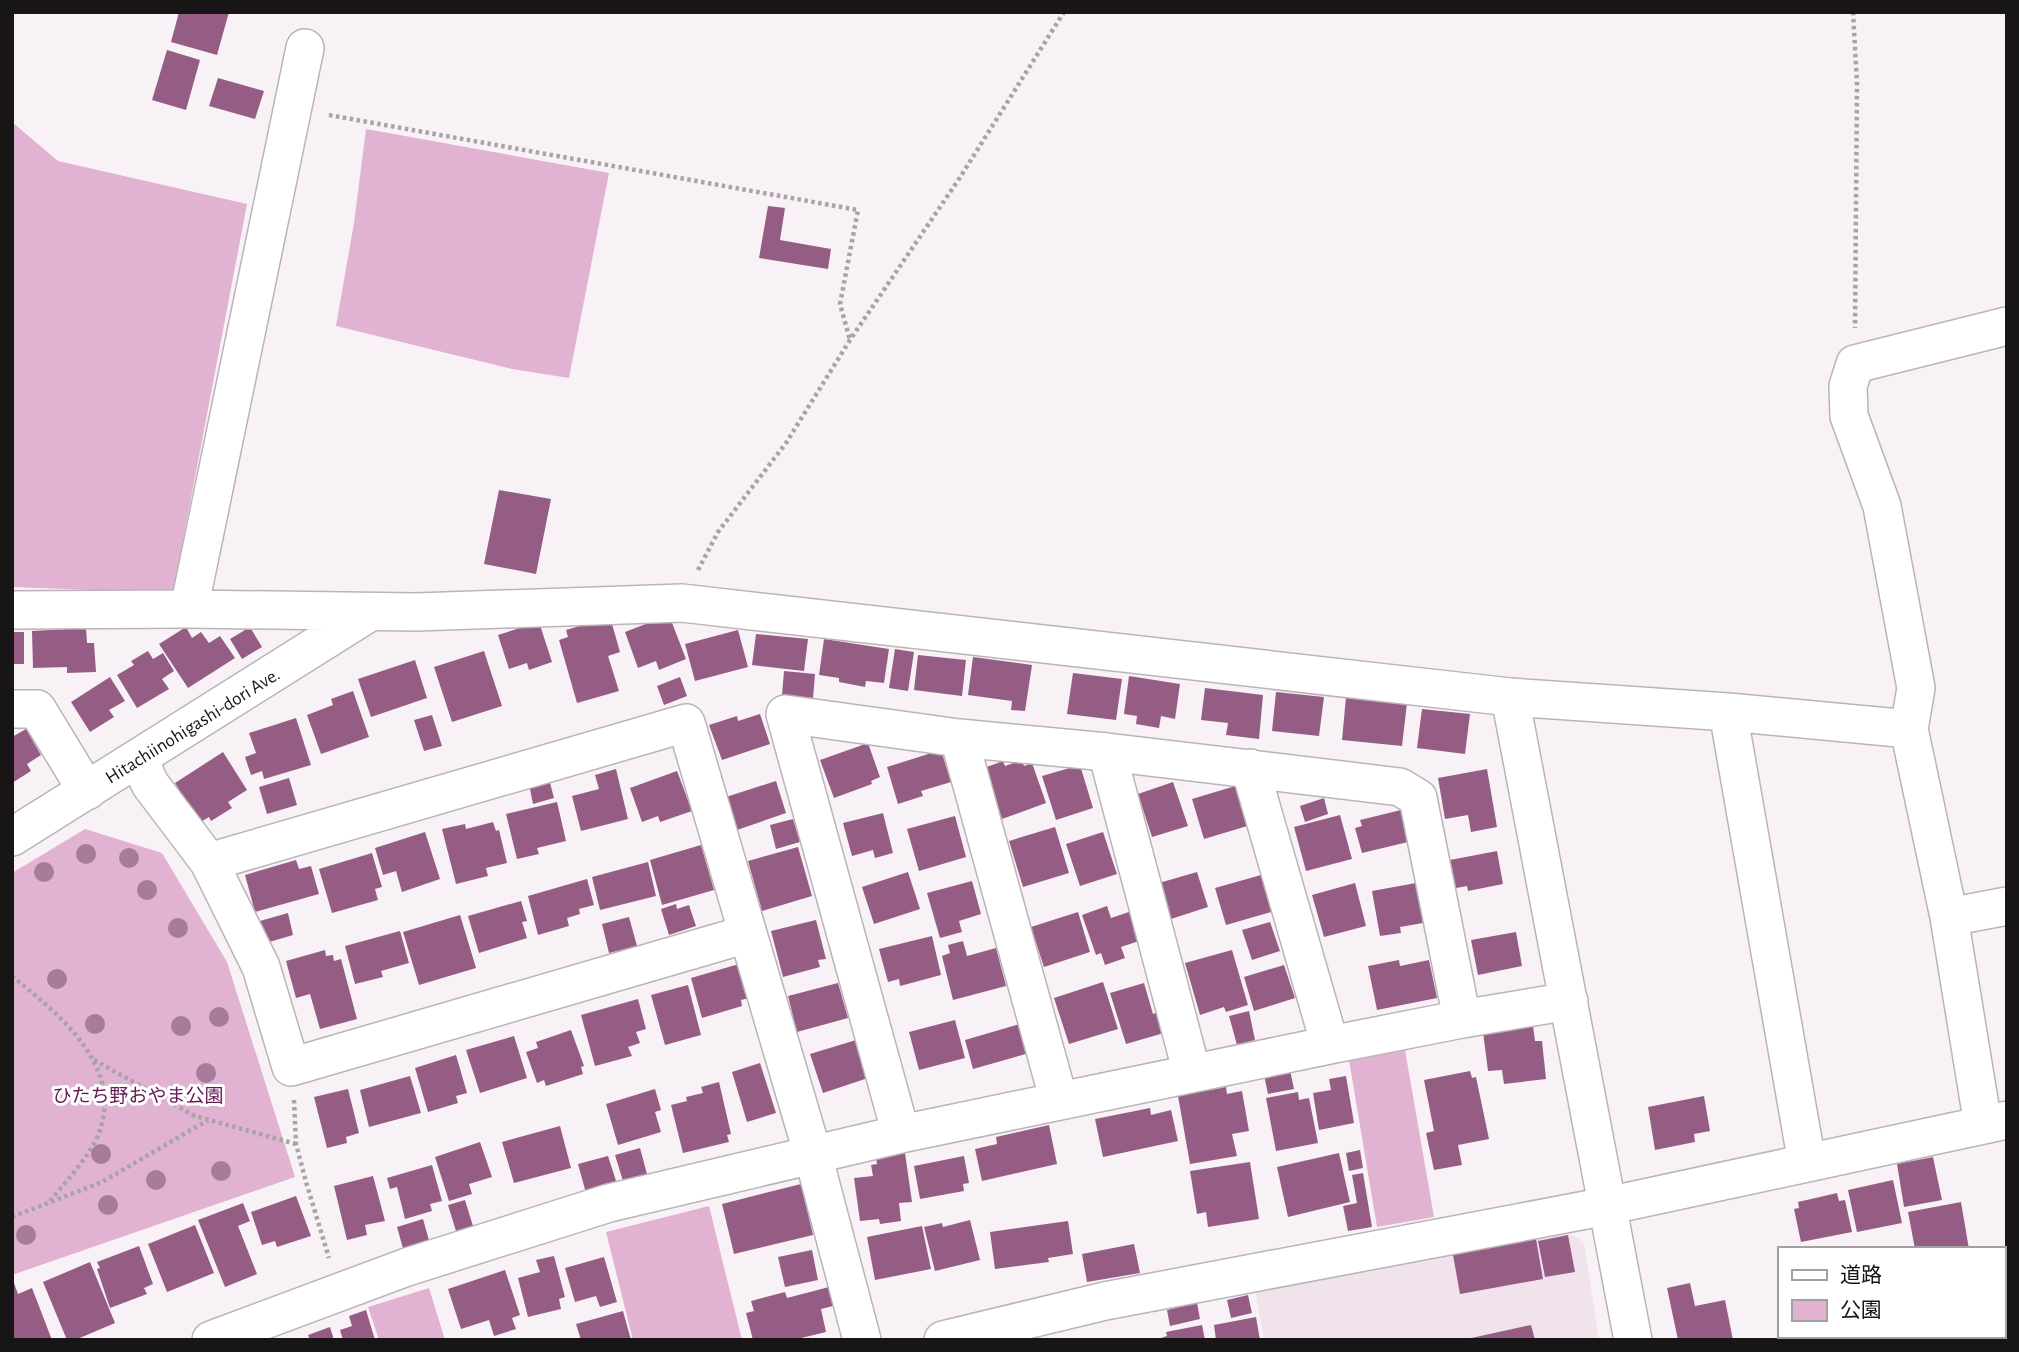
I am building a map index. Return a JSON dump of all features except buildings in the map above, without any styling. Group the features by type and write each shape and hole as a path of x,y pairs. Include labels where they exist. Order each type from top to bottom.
{"street":[{"path":"189,609 305,48"},
{"path":"943,1340 1105,1301 1607,1206 1995,1123 1909,729 1916,688 1882,506 1849,416 1848,386 1856,364 2007,326"},
{"path":"12,610 416,612 682,603 1510,697 1728,712 1909,729"},
{"name":"Hitachiinohigashi-dori Ave.","path":"12,837 370,612"},
{"path":"1510,697 1633,1340"},
{"path":"12,709 37,709 87,791"},
{"path":"1728,712 1807,1163"},
{"path":"901,1134 785,714 959,738 1107,752 1400,787 1418,799 1462,1019"},
{"path":"209,862 685,723 813,1155 862,1340"},
{"path":"959,738 1059,1101"},
{"path":"1107,752 1192,1073"},
{"path":"139,759 150,784 209,862 261,967 292,1067 747,934"},
{"path":"1250,768 1330,1045"},
{"path":"1949,917 2007,906"},
{"path":"211,1340 407,1267 609,1203 901,1134 1330,1045 1569,1001"}],"path":[{"path":"682,603 718,532 786,443 850,340 959,179 1064,12"},
{"path":"1853,12 1857,83 1856,364"},
{"path":"329,115 858,210 840,304 850,340"},
{"path":"12,976 60,1016 94,1059 106,1094 99,1134 73,1174 48,1203"},
{"path":"94,1059 195,1116 296,1144"},
{"path":"292,1067 296,1144 340,1292"},
{"path":"12,1217 102,1182 208,1120"}],"shaded area":[{"path":"1566,1232 1584,1242 1599,1340 1264,1340 1255,1289"}],"green space":[{"path":"12,122 58,161 247,204 173,593 12,587"},
{"path":"366,129 609,173 569,378 512,369 336,326 354,223"},
{"name":"ひたち野おやま公園","path":"85,829 162,853 227,962 295,1177 12,1275 12,873"},
{"path":"1405,1050 1434,1217 1377,1227 1349,1060"},
{"path":"709,1206 742,1340 633,1340 606,1232"},
{"path":"429,1288 445,1340 379,1340 368,1307"}]}
